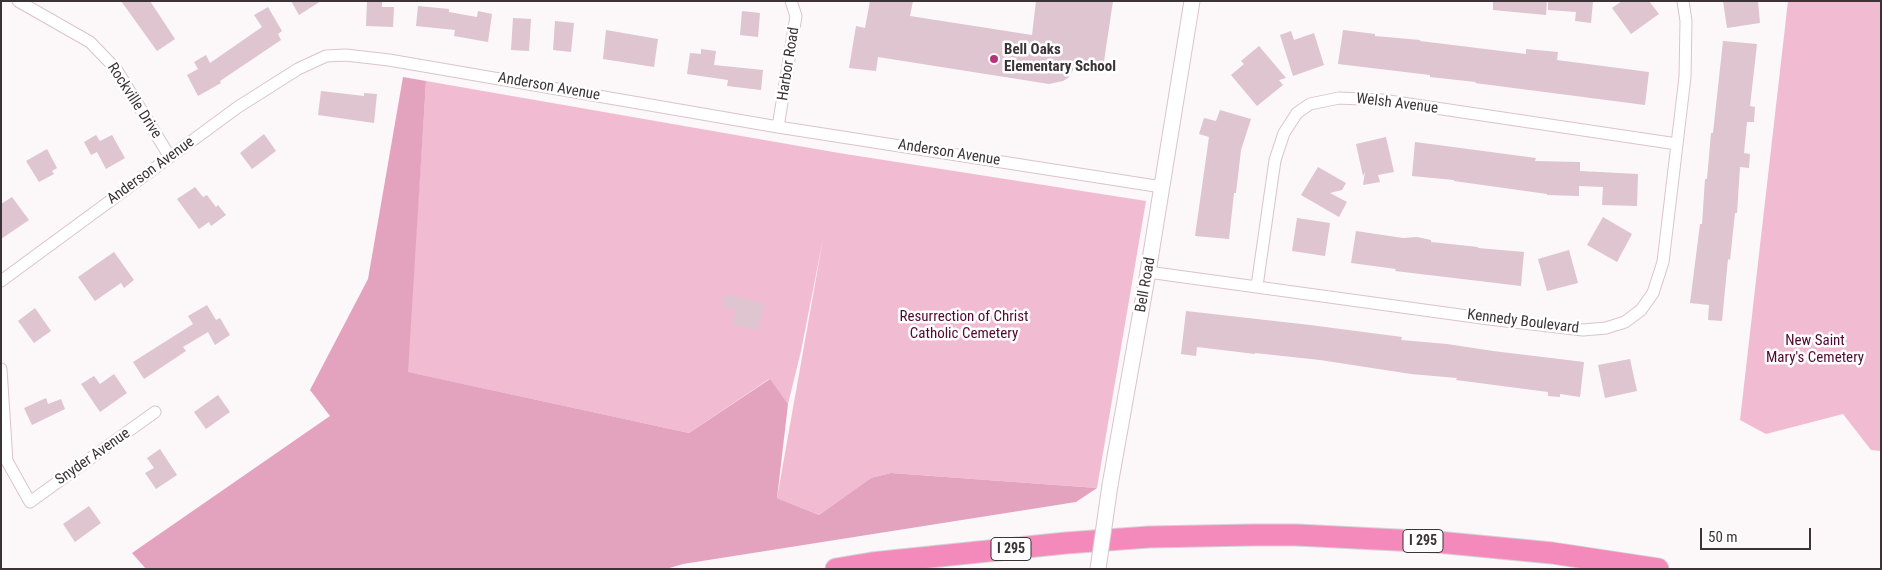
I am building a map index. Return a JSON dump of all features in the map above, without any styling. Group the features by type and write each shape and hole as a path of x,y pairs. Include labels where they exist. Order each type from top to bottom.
{"highway":[{"name":"I 295","path":"836,569 872,563 1066,543 1149,537 1261,535 1395,540 1505,548 1561,554 1658,569"}],"street":[{"name":"Rockville Drive","path":"18,1 90,42 116,69 170,158"},
{"name":"Harbor Road","path":"778,126 796,16 791,1"},
{"name":"Bell Road","path":"1098,569 1110,485 1148,272 1192,1"},
{"name":"Kennedy Boulevard","path":"1148,272 1489,319 1583,330 1606,328 1625,322 1641,310 1653,292 1663,262 1685,77 1686,21 1683,1"},
{"name":"Anderson Avenue","path":"1,281 238,107 298,69 326,56 346,55 389,60 778,126 1162,187"},
{"name":"Welsh Avenue","path":"1257,286 1275,160 1284,133 1296,113 1310,104 1339,98 1382,100 1676,144"},
{"name":"Snyder Avenue","path":"1,369 7,461 30,502 155,412"}],"green space":[{"name":"New Saint Mary's Cemetery","path":"1788,1 1881,1 1881,451 1871,450 1843,414 1766,434 1740,420"},
{"name":"Resurrection of Christ Catholic Cemetery","path":"426,81 839,153 1146,201 1097,488 891,473 871,478 819,515 777,498 823,239 801,351 788,404 769,379 689,433 407,372"}],"shaded area":[{"path":"403,77 426,81 408,372 689,433 770,379 788,404 777,498 819,515 871,478 891,473 1097,488 1076,502 683,564 666,569 146,569 132,553 330,416 310,390 368,279"}],"building":[{"path":"121,1 150,1 175,39 157,51"},
{"path":"291,1 321,1 299,15"},
{"path":"367,1 382,1 382,7 394,7 393,27 366,26"},
{"name":"Bell Oaks Elementary School","path":"870,1 913,1 910,16 1032,35 1036,1 1113,1 1103,68 1078,62 1068,78 1049,84 878,57 876,71 849,68 856,26 865,28"},
{"path":"1493,1 1547,1 1546,15 1493,10"},
{"path":"1548,1 1593,1 1591,23 1575,21 1576,12 1548,10"},
{"path":"1622,1 1649,1 1659,14 1631,34 1612,8"},
{"path":"1723,1 1758,1 1760,23 1727,28"},
{"path":"418,6 449,9 449,12 477,17 478,11 492,14 488,42 454,36 455,30 416,26"},
{"path":"268,7 282,31 278,34 281,40 220,81 221,83 198,96 187,75 198,69 194,62 206,55 210,63 262,27 254,15"},
{"path":"742,11 760,13 758,37 740,35"},
{"path":"513,18 531,19 529,51 511,50"},
{"path":"555,21 574,23 571,52 553,50"},
{"path":"606,30 658,39 654,67 603,59"},
{"path":"1343,30 1375,34 1375,36 1526,54 1526,49 1558,52 1557,60 1649,72 1645,105 1338,64"},
{"path":"1291,31 1294,40 1314,33 1324,65 1293,76 1280,35"},
{"path":"1723,41 1757,44 1750,106 1755,107 1754,122 1747,122 1744,153 1750,154 1749,168 1740,167 1737,213 1735,213 1730,260 1728,259 1722,321 1708,320 1709,305 1690,303 1700,224 1702,224 1705,179 1707,179 1711,133 1713,133"},
{"path":"1259,46 1286,78 1279,80 1283,85 1257,106 1231,75 1244,64 1241,61"},
{"path":"701,49 716,51 714,65 763,70 761,90 727,86 728,80 687,74 690,53 701,54"},
{"path":"321,91 364,96 364,93 377,94 374,123 318,115"},
{"path":"1220,110 1251,119 1241,150 1229,239 1195,236 1209,137 1199,134 1204,118 1216,121"},
{"path":"264,134 276,151 252,169 240,153"},
{"path":"96,135 100,141 112,135 125,158 106,169 97,152 91,155 84,142"},
{"path":"1386,137 1394,172 1378,175 1380,182 1363,185 1365,172 1363,176 1356,144"},
{"path":"1415,142 1536,158 1535,161 1580,162 1580,171 1638,174 1637,206 1602,205 1603,187 1579,186 1579,196 1547,195 1454,180 1412,176"},
{"path":"47,149 57,168 52,171 54,174 39,182 26,161"},
{"path":"1318,167 1346,183 1342,190 1330,193 1347,202 1339,217 1301,195"},
{"path":"195,187 203,197 207,195 216,207 218,205 226,215 211,226 209,222 199,229 177,199"},
{"path":"12,197 29,220 1,239 1,204"},
{"path":"1603,217 1632,234 1617,262 1587,245"},
{"path":"1297,218 1330,223 1325,256 1292,251"},
{"path":"1356,231 1403,238 1417,237 1431,240 1431,242 1478,248 1524,252 1521,286 1395,271 1396,269 1351,263"},
{"path":"1569,250 1578,283 1547,291 1538,259"},
{"path":"114,252 134,280 124,288 121,283 95,301 78,277"},
{"path":"725,294 764,303 758,330 732,325 736,309 722,306"},
{"path":"207,305 216,320 220,318 230,335 215,345 208,332 183,347 186,351 144,379 133,362 193,324 188,316"},
{"path":"35,308 51,331 34,343 18,321"},
{"path":"1186,311 1310,325 1402,337 1401,340 1447,344 1584,362 1580,397 1560,394 1560,397 1548,396 1548,392 1320,360 1197,347 1196,356 1181,354"},
{"path":"1630,359 1637,391 1605,398 1598,365"},
{"path":"114,374 127,393 100,412 81,384 94,376 100,384"},
{"path":"218,395 230,412 206,429 194,412"},
{"path":"46,398 48,404 61,399 65,409 32,425 24,408"},
{"path":"160,449 177,475 156,489 145,473 154,468 147,458"},
{"path":"89,506 101,523 75,542 63,524"}],"place":[{"name":"Bell Oaks Elementary School","path":"994,59"}]}
